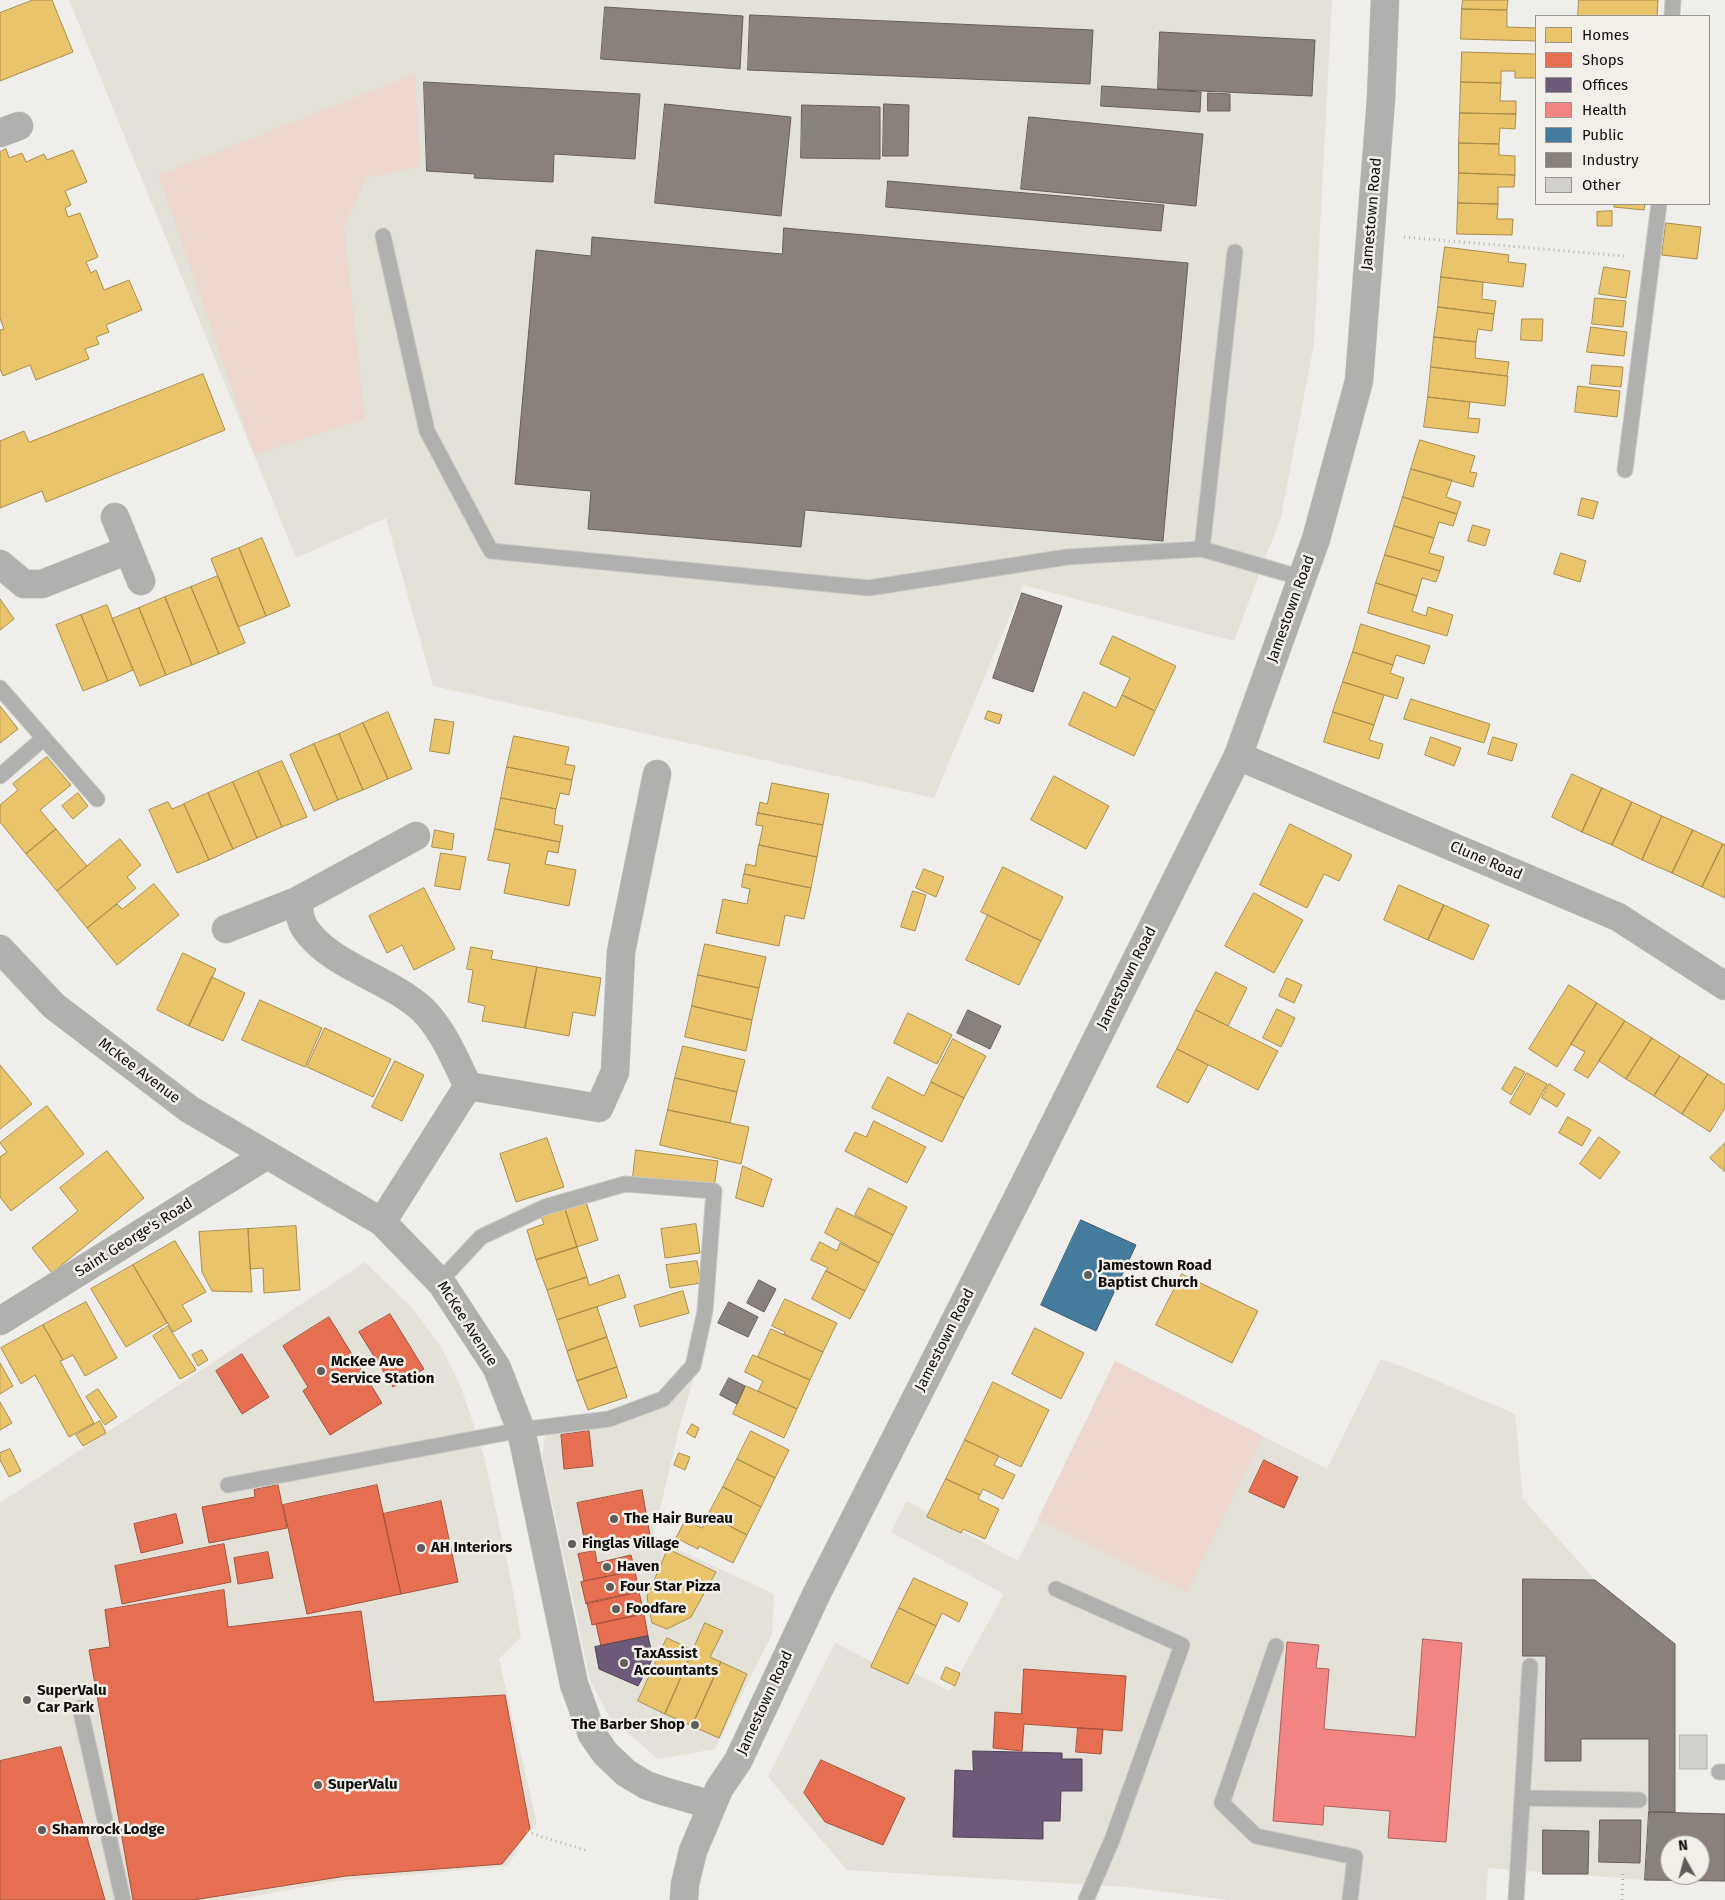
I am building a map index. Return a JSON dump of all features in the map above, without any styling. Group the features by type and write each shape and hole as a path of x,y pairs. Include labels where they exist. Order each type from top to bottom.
{"street":[{"name":"Jamestown Road","path":"684,1900 685,1884 693,1851 719,1789 738,1761 817,1593 1238,756 1316,539 1359,380 1381,99 1385,0"},
{"path":"115,517 141,581"},
{"path":"0,564 24,584 42,584 128,550"},
{"name":"Clune Road","path":"1238,756 1618,917 1725,986"},
{"path":"468,1086 599,1108 615,1072 621,952 656,774"},
{"path":"226,929 297,901 416,836"},
{"path":"297,901 303,926 326,950 394,989 422,1010 440,1030 468,1086"},
{"name":"McKee Avenue","path":"0,949 54,1006 189,1109 382,1222 440,1281 497,1368 520,1430 574,1684 592,1734 606,1753 626,1773 646,1785 663,1792 712,1805"},
{"path":"382,1222 468,1086"},
{"name":"Saint George's Road","path":"0,1321 267,1155"}],"lane":[{"path":"1672,15 1673,0"},
{"path":"1625,470 1659,205"},
{"path":"383,236 427,431 491,551 869,588 1067,557 1202,549 1302,578"},
{"path":"1202,549 1235,252"},
{"path":"0,688 98,799"},
{"path":"0,776 44,738"},
{"path":"228,1485 520,1430 609,1418 663,1399 694,1366 705,1311 714,1191 625,1184 545,1207 481,1236 440,1281"},
{"path":"1056,1589 1182,1645 1112,1840 1086,1900"},
{"path":"1276,1646 1222,1803 1256,1836 1355,1857 1350,1900"},
{"path":"1516,1900 1530,1666"},
{"path":"80,1708 123,1900"},
{"path":"1522,1798 1639,1800"}],"path":[{"path":"1371,234 1652,258"},
{"path":"527,1832 588,1851"},
{"path":"1622,1870 1622,1900"}],"shaded area":[{"path":"69,0 1332,0 1314,344 1281,517 1234,641 1023,585 934,798 433,686 386,518 296,558"},
{"path":"415,74 420,166 366,178 344,227 365,419 254,454 159,175"},
{"path":"365,1262 411,1307 441,1347 461,1387 484,1456 511,1580 521,1637 499,1659 537,1824 527,1832 508,1866 338,1881 233,1900 0,1900 0,1503"},
{"path":"1381,1359 1515,1414 1523,1499 1595,1580 1675,1644 1675,1812 1649,1813 1645,1880 1488,1868 1486,1900 1228,1900 1128,1887 847,1870 768,1777 835,1643 908,1680 912,1672 950,1691 1004,1594 891,1532 907,1501 1018,1561 1115,1361 1327,1469"},
{"path":"1115,1361 1263,1436 1187,1592 1038,1519"},
{"path":"681,1365 694,1377 679,1429 653,1538 774,1594 772,1634 715,1749 658,1759 610,1718 590,1680 542,1455 548,1422 618,1413 666,1388"}],"building: Homes":[{"path":"33,0 52,0 73,52 0,81 0,13"},
{"path":"1463,0 1508,0 1507,10 1462,9"},
{"path":"1579,0 1658,0 1657,15 1578,15"},
{"path":"1462,9 1507,10 1507,27 1535,28 1535,41 1461,39"},
{"path":"1462,52 1535,54 1535,78 1515,78 1515,71 1501,71 1501,83 1461,82"},
{"path":"1461,82 1501,83 1500,101 1516,101 1516,114 1460,113"},
{"path":"1460,113 1516,114 1515,129 1500,128 1499,144 1459,143"},
{"path":"1459,143 1499,144 1499,155 1515,156 1515,175 1459,173"},
{"path":"6,149 9,158 22,153 26,162 44,154 47,160 73,150 87,182 65,191 71,205 65,208 68,217 80,213 98,257 86,262 91,273 96,270 104,290 129,280 142,310 106,325 109,332 96,337 99,344 85,349 89,359 36,380 30,365 3,376 0,369 0,330 4,329 0,318 0,152"},
{"path":"1459,173 1515,175 1514,187 1498,187 1498,204 1458,203"},
{"path":"1458,203 1498,204 1497,219 1513,219 1512,235 1457,234"},
{"path":"1615,205 1645,205 1644,210 1614,207"},
{"path":"1612,211 1612,226 1597,226 1597,212"},
{"path":"1666,223 1701,227 1697,259 1662,255"},
{"path":"1445,247 1509,255 1508,262 1526,264 1523,287 1441,277"},
{"path":"1604,267 1630,271 1626,298 1599,294"},
{"path":"1441,277 1483,282 1482,299 1496,301 1494,314 1438,307"},
{"path":"1595,298 1626,301 1623,327 1592,324"},
{"path":"1438,307 1494,314 1492,331 1478,329 1476,342 1434,337"},
{"path":"1522,319 1543,319 1542,341 1521,340"},
{"path":"1591,327 1627,332 1624,356 1587,352"},
{"path":"1434,337 1476,342 1475,358 1509,362 1507,376 1431,367"},
{"path":"1592,365 1623,367 1621,387 1590,384"},
{"path":"1431,367 1508,376 1505,406 1428,397"},
{"path":"203,374 225,430 46,502 42,491 0,508 0,441 24,431 29,442"},
{"path":"1578,386 1620,391 1617,417 1575,412"},
{"path":"1428,397 1470,402 1468,418 1480,419 1478,433 1424,427"},
{"path":"1420,440 1475,456 1470,472 1477,473 1473,487 1411,469"},
{"path":"1411,469 1452,480 1446,497 1461,502 1457,514 1403,497"},
{"path":"1403,497 1457,514 1453,526 1439,522 1434,538 1394,526"},
{"path":"1582,498 1598,502 1593,519 1578,515"},
{"path":"1473,525 1490,530 1485,546 1468,541"},
{"path":"1394,526 1434,538 1429,553 1444,557 1440,571 1385,555"},
{"path":"262,538 290,606 266,616 239,548"},
{"path":"239,548 266,616 238,627 211,559"},
{"path":"1561,553 1586,561 1580,582 1554,574"},
{"path":"1385,555 1440,571 1436,582 1422,578 1417,596 1376,583"},
{"path":"218,576 245,643 219,654 191,587"},
{"path":"1376,583 1417,596 1412,611 1426,616 1428,607 1453,615 1447,636 1368,613"},
{"path":"191,587 219,654 192,665 165,597"},
{"path":"165,597 192,665 166,675 139,608"},
{"path":"0,599 14,619 0,630"},
{"path":"107,605 133,670 108,681 81,615"},
{"path":"139,608 166,675 140,686 112,619"},
{"path":"81,615 108,681 83,691 56,625"},
{"path":"1361,624 1430,646 1424,664 1396,655 1393,665 1353,652"},
{"path":"1113,636 1176,666 1155,711 1122,695 1130,678 1100,664"},
{"path":"1353,652 1393,665 1390,673 1404,678 1397,699 1343,682"},
{"path":"1343,682 1384,695 1374,725 1333,712"},
{"path":"1084,692 1116,708 1122,695 1155,711 1134,756 1069,725"},
{"path":"1411,699 1490,724 1484,743 1404,719"},
{"path":"0,706 18,729 0,743"},
{"path":"988,711 1002,715 999,724 985,719"},
{"path":"388,712 412,769 388,779 363,723"},
{"path":"1333,712 1374,725 1369,740 1383,744 1379,759 1324,742"},
{"path":"435,719 454,722 449,754 430,751"},
{"path":"363,723 388,779 363,790 339,734"},
{"path":"339,734 363,790 338,800 314,744"},
{"path":"514,736 569,747 565,764 575,766 572,780 507,767"},
{"path":"1431,737 1461,748 1454,766 1425,755"},
{"path":"1493,737 1517,744 1512,761 1488,754"},
{"path":"314,744 338,800 314,811 290,755"},
{"path":"47,757 71,785 40,810 56,829 26,854 0,822 0,805 18,790 13,784"},
{"path":"282,761 307,817 282,827 258,771"},
{"path":"507,767 572,780 569,795 560,793 556,809 501,798"},
{"path":"258,771 282,827 257,838 233,782"},
{"path":"1572,774 1602,788 1582,832 1552,817"},
{"path":"1054,776 1109,806 1086,849 1031,820"},
{"path":"233,782 257,838 233,849 208,793"},
{"path":"772,783 829,794 823,825 758,813 760,802 767,804"},
{"path":"1602,788 1632,802 1612,845 1582,832"},
{"path":"78,793 88,806 73,819 62,806"},
{"path":"208,793 233,849 209,860 184,804"},
{"path":"501,798 556,809 554,824 563,826 560,842 495,829"},
{"path":"168,802 172,809 184,804 209,860 177,873 149,810"},
{"path":"1632,802 1662,816 1642,860 1612,845"},
{"path":"758,813 823,825 817,857 759,845 763,826 756,825"},
{"path":"1662,816 1693,830 1672,873 1642,860"},
{"path":"1290,824 1352,855 1339,881 1324,874 1307,908 1260,885"},
{"path":"56,829 87,866 57,891 26,854"},
{"path":"495,829 560,842 558,853 548,851 545,864 576,870 569,906 504,893 510,864 488,860"},
{"path":"435,830 454,834 452,850 432,847"},
{"path":"1693,830 1723,844 1702,887 1672,873"},
{"path":"120,839 141,865 127,877 136,888 87,928 57,891"},
{"path":"1723,844 1725,845 1725,898 1702,887"},
{"path":"759,845 817,857 811,888 744,874 746,864 755,866"},
{"path":"441,853 466,857 460,890 435,886"},
{"path":"1003,867 1063,897 1041,941 981,912"},
{"path":"924,869 944,877 936,897 916,888"},
{"path":"744,874 811,888 804,919 785,915 779,946 716,933 723,899 747,904 750,889 742,887"},
{"path":"154,884 179,915 117,965 87,928 117,904 122,909"},
{"path":"1399,885 1444,905 1428,940 1384,920"},
{"path":"424,888 455,949 414,970 402,945 387,953 369,916"},
{"path":"913,891 926,895 915,931 901,927"},
{"path":"1254,893 1303,920 1274,973 1225,946"},
{"path":"1444,905 1489,925 1473,960 1428,940"},
{"path":"988,915 1041,941 1019,985 966,960"},
{"path":"705,944 766,957 759,988 698,975"},
{"path":"471,947 493,951 491,959 537,967 525,1028 482,1021 485,1006 468,1002 473,970 467,969"},
{"path":"183,953 216,969 189,1026 157,1010"},
{"path":"537,967 601,978 595,1016 573,1012 569,1036 525,1028"},
{"path":"1216,972 1247,988 1228,1026 1196,1010"},
{"path":"698,975 759,988 752,1020 692,1006"},
{"path":"212,977 245,993 223,1041 189,1026"},
{"path":"1287,978 1302,985 1294,1003 1279,996"},
{"path":"1569,985 1597,1003 1557,1067 1529,1049"},
{"path":"260,1000 322,1028 305,1067 242,1040"},
{"path":"1597,1003 1625,1021 1588,1078 1574,1070 1585,1052 1571,1044"},
{"path":"692,1006 752,1020 746,1051 685,1037"},
{"path":"1277,1009 1295,1018 1281,1047 1263,1038"},
{"path":"1196,1010 1278,1051 1258,1090 1177,1049"},
{"path":"908,1013 952,1035 937,1064 894,1043"},
{"path":"1625,1021 1652,1038 1626,1079 1599,1061"},
{"path":"325,1028 391,1059 373,1097 307,1067"},
{"path":"1652,1038 1680,1056 1654,1096 1626,1079"},
{"path":"953,1039 986,1056 964,1098 931,1082"},
{"path":"683,1046 745,1060 737,1092 675,1078"},
{"path":"1177,1049 1208,1065 1188,1103 1157,1087"},
{"path":"1680,1056 1708,1074 1682,1114 1654,1096"},
{"path":"395,1061 424,1075 402,1121 372,1107"},
{"path":"0,1065 32,1104 0,1129"},
{"path":"1515,1067 1525,1072 1511,1095 1502,1089"},
{"path":"1527,1073 1547,1084 1530,1115 1510,1103"},
{"path":"1708,1074 1725,1085 1725,1108 1710,1132 1682,1114"},
{"path":"888,1077 924,1096 931,1082 964,1098 942,1142 872,1108"},
{"path":"675,1078 737,1092 730,1123 668,1110"},
{"path":"1549,1084 1565,1094 1557,1107 1542,1098"},
{"path":"47,1106 84,1154 11,1211 0,1197 0,1157 7,1152 0,1143"},
{"path":"668,1110 749,1127 741,1164 660,1145"},
{"path":"1568,1117 1591,1130 1582,1146 1559,1133"},
{"path":"874,1121 926,1147 907,1183 845,1151 855,1132 866,1137"},
{"path":"1599,1137 1620,1152 1600,1179 1580,1164"},
{"path":"547,1138 564,1187 516,1202 500,1154"},
{"path":"1725,1143 1725,1172 1710,1158"},
{"path":"636,1150 718,1161 714,1187 633,1177"},
{"path":"107,1151 144,1198 52,1273 32,1248 78,1211 60,1188"},
{"path":"743,1166 772,1179 763,1207 736,1198"},
{"path":"869,1188 907,1207 893,1235 855,1215"},
{"path":"586,1202 598,1240 577,1247 565,1209"},
{"path":"837,1208 893,1235 879,1263 825,1233"},
{"path":"565,1209 577,1247 536,1260 527,1230 544,1224 541,1216"},
{"path":"696,1224 700,1253 665,1258 661,1229"},
{"path":"296,1226 300,1290 264,1293 263,1268 250,1269 248,1229"},
{"path":"248,1229 252,1292 212,1291 202,1272 199,1232"},
{"path":"175,1241 206,1292 182,1305 192,1321 173,1332 133,1265"},
{"path":"820,1242 837,1251 840,1243 879,1263 865,1291 826,1271 828,1268 811,1260"},
{"path":"577,1247 587,1277 547,1290 536,1260"},
{"path":"697,1261 701,1283 670,1288 666,1265"},
{"path":"133,1265 167,1323 126,1347 91,1289"},
{"path":"826,1271 865,1291 850,1319 812,1299"},
{"path":"1182,1274 1258,1311 1232,1363 1156,1325"},
{"path":"619,1275 626,1297 557,1320 547,1290 587,1277 589,1285"},
{"path":"683,1291 689,1313 640,1327 634,1306"},
{"path":"785,1299 837,1323 823,1352 784,1334 785,1332 772,1326"},
{"path":"86,1302 117,1358 85,1376 73,1355 63,1360 43,1325"},
{"path":"597,1307 607,1337 567,1351 557,1320"},
{"path":"43,1325 63,1360 60,1361 94,1423 69,1437 35,1375 21,1384 1,1348"},
{"path":"168,1326 196,1370 180,1379 153,1336"},
{"path":"1035,1328 1084,1353 1061,1399 1012,1374"},
{"path":"771,1329 823,1352 810,1380 758,1357"},
{"path":"607,1337 617,1367 577,1381 567,1351"},
{"path":"202,1350 208,1360 198,1366 192,1355"},
{"path":"753,1355 810,1380 797,1409 758,1391 763,1381 745,1372"},
{"path":"0,1363 13,1386 0,1394"},
{"path":"617,1367 627,1397 588,1410 577,1381"},
{"path":"993,1382 1049,1410 1021,1467 965,1440"},
{"path":"746,1386 797,1409 784,1438 733,1414"},
{"path":"98,1389 117,1417 105,1425 86,1397"},
{"path":"0,1402 12,1423 0,1430"},
{"path":"100,1421 106,1433 83,1446 76,1435"},
{"path":"692,1424 699,1428 695,1438 687,1433"},
{"path":"751,1431 789,1450 775,1478 737,1459"},
{"path":"965,1440 999,1456 994,1465 1015,1475 1003,1499 983,1489 980,1495 946,1479"},
{"path":"10,1449 21,1471 9,1477 0,1460 0,1453"},
{"path":"679,1453 690,1457 685,1470 674,1465"},
{"path":"737,1459 775,1478 761,1507 723,1487"},
{"path":"946,1479 980,1495 978,1499 999,1509 985,1539 963,1529 961,1533 927,1517"},
{"path":"723,1487 761,1507 747,1535 708,1515"},
{"path":"708,1515 747,1535 733,1563 699,1546 698,1549 676,1538 685,1520 702,1528"},
{"path":"668,1549 716,1572 691,1617 667,1629 652,1623 647,1597"},
{"path":"914,1578 968,1603 959,1622 942,1613 936,1626 899,1608"},
{"path":"899,1608 936,1626 908,1684 871,1667"},
{"path":"705,1623 723,1631 710,1657 721,1662 692,1726 665,1714"},
{"path":"667,1638 693,1650 665,1714 638,1701"},
{"path":"721,1662 747,1674 719,1738 692,1726"},
{"path":"946,1667 960,1673 955,1686 941,1679"}],"building: Shops":[{"path":"390,1314 424,1369 393,1387 359,1332"},
{"path":"329,1317 382,1403 330,1435 303,1391 308,1387 283,1346"},
{"path":"242,1354 269,1397 242,1414 216,1371"},
{"path":"589,1431 593,1466 564,1469 561,1435"},
{"path":"1264,1460 1298,1477 1284,1508 1249,1492"},
{"path":"278,1485 287,1528 209,1543 202,1507 255,1497 254,1490"},
{"path":"377,1485 401,1594 307,1614 283,1505"},
{"name":"The Hair Bureau","path":"642,1490 650,1535 586,1548 577,1503"},
{"name":"AH Interiors","path":"441,1501 458,1582 401,1594 383,1514"},
{"path":"176,1514 183,1543 141,1553 134,1524"},
{"path":"224,1544 231,1582 122,1604 115,1566"},
{"name":"Haven","path":"595,1551 597,1563 631,1555 635,1571 584,1581 578,1554"},
{"path":"268,1552 273,1578 238,1584 234,1558"},
{"name":"Four Star Pizza","path":"635,1571 639,1592 586,1604 581,1582"},
{"name":"SuperValu","path":"224,1590 228,1627 361,1611 374,1702 505,1695 530,1829 502,1864 346,1876 193,1900 133,1900 89,1650 110,1647 105,1610"},
{"name":"Foodfare","path":"639,1592 644,1614 592,1625 587,1603"},
{"path":"644,1614 648,1636 601,1646 596,1624"},
{"path":"1024,1669 1126,1676 1122,1731 1024,1724 1022,1751 993,1748 995,1712 1021,1714"},
{"path":"1078,1728 1103,1729 1101,1754 1076,1752"},
{"name":"Shamrock Lodge","path":"61,1747 105,1900 0,1900 0,1761"},
{"path":"821,1760 905,1798 883,1845 825,1822 804,1793"}],"building: Offices":[{"name":"TaxAssist Accountants","path":"648,1636 653,1658 638,1686 599,1669 595,1647"},
{"path":"973,1751 1062,1753 1062,1759 1082,1759 1082,1791 1061,1791 1060,1821 1043,1821 1043,1839 953,1837 955,1770 973,1771"}],"building: Health":[{"path":"1423,1639 1462,1643 1446,1842 1388,1838 1390,1811 1324,1806 1323,1825 1273,1821 1287,1642 1319,1645 1316,1668 1329,1669 1324,1729 1415,1737"}],"building: Public":[{"name":"Jamestown Road Baptist Church","path":"1081,1220 1136,1245 1096,1331 1041,1305"}],"building: Industry":[{"path":"605,7 743,16 740,69 601,59"},
{"path":"750,15 1093,30 1090,84 748,70"},
{"path":"1160,32 1315,40 1312,96 1158,89"},
{"path":"424,82 640,94 635,159 554,154 553,182 474,178 475,174 427,171"},
{"path":"1102,86 1201,92 1200,112 1101,106"},
{"path":"1208,93 1230,94 1230,111 1208,111"},
{"path":"665,104 791,117 781,216 655,203"},
{"path":"884,104 909,105 908,156 883,156"},
{"path":"802,105 880,107 880,159 801,158"},
{"path":"1029,117 1203,134 1196,206 1021,189"},
{"path":"888,181 1164,205 1161,231 886,207"},
{"path":"784,228 1188,263 1163,541 805,510 801,547 588,529 591,491 515,484 536,250 591,256 592,237 782,254"},
{"path":"1022,593 1062,606 1033,692 993,678"},
{"path":"968,1010 1001,1026 990,1049 957,1033"},
{"path":"759,1280 776,1289 764,1312 747,1303"},
{"path":"729,1302 758,1317 748,1337 718,1323"},
{"path":"729,1378 745,1386 737,1404 720,1395"},
{"path":"1523,1579 1595,1580 1675,1644 1675,1812 1649,1812 1649,1739 1581,1739 1581,1761 1545,1761 1546,1656 1523,1656"},
{"path":"1649,1812 1725,1814 1725,1881 1710,1881 1710,1835 1660,1835 1660,1880 1645,1880"},
{"path":"1600,1820 1641,1820 1640,1863 1599,1862"},
{"path":"1543,1830 1589,1831 1588,1874 1543,1874"}],"building: Other":[{"path":"1680,1735 1707,1735 1707,1769 1680,1769"}],"place":[{"name":"Jamestown Road Baptist Church","path":"1088,1275"},
{"name":"McKee Ave Service Station","path":"321,1371"},
{"name":"The Hair Bureau","path":"614,1519"},
{"name":"Finglas Village","path":"572,1544"},
{"name":"AH Interiors","path":"421,1548"},
{"name":"Haven","path":"607,1567"},
{"name":"Four Star Pizza","path":"610,1587"},
{"name":"Foodfare","path":"616,1609"},
{"name":"TaxAssist Accountants","path":"624,1663"},
{"name":"SuperValu Car Park","path":"27,1700"},
{"name":"The Barber Shop","path":"695,1725"},
{"name":"SuperValu","path":"318,1785"},
{"name":"Shamrock Lodge","path":"42,1830"}]}
